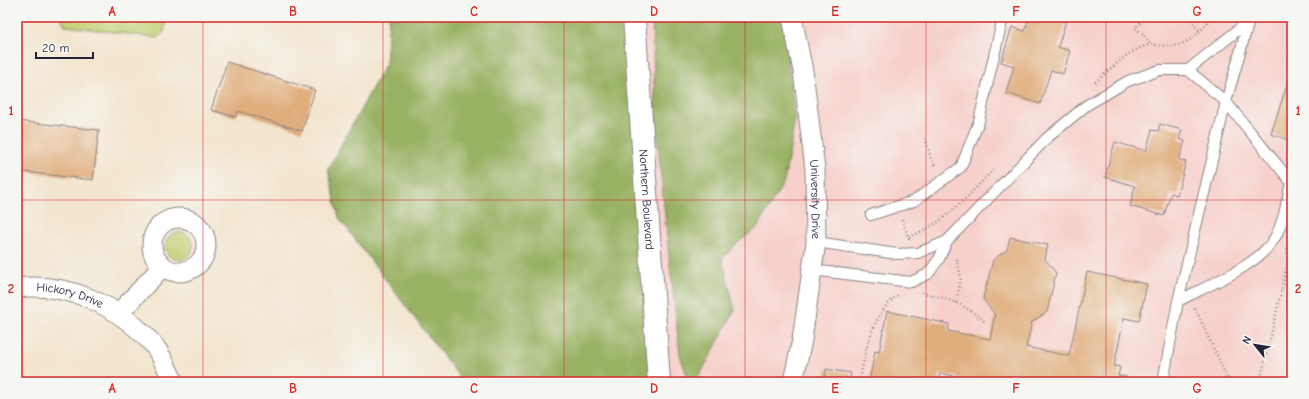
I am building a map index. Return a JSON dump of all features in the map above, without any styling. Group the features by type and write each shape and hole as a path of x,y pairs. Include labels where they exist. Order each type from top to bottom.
{"main road":[{"name":"Northern Boulevard","path":"634,17 659,382"}],"street":[{"name":"University Drive","path":"792,17 803,71 815,169 816,242 802,340 793,382"},
{"path":"119,314 163,266"},
{"name":"Hickory Drive","path":"17,288 36,286 75,292 119,314 152,343 174,382"}],"lane":[{"path":"871,215 914,201 961,167 979,121 1003,17"},
{"path":"812,270 912,282 928,274 939,259 947,241 1047,138 1087,105 1128,81 1160,70 1188,70 1249,20"},
{"path":"1163,382 1178,301 1226,102 1249,20"},
{"path":"1178,301 1248,264 1268,248 1279,228 1292,183 1226,102 1188,70"},
{"path":"816,242 897,254 918,253 947,241"}],"path":[{"path":"1146,17 1135,28 1142,33 1151,45"},
{"path":"1188,17 1200,31"},
{"path":"925,138 931,159 944,179"},
{"path":"897,206 909,238"},
{"path":"1260,382 1291,258 1279,228"},
{"path":"860,382 863,361 876,324 888,303 903,293"},
{"path":"921,293 956,303 976,313 986,323"},
{"path":"1189,295 1229,382"}],"shaded area":[{"path":"634,17 1292,17 1292,382 659,382"}],"green space":[{"path":"61,17 166,17 164,32 158,38 66,26"},
{"path":"389,17 634,17 659,382 463,382 339,218 328,169 386,63"},
{"path":"652,17 782,17 795,120 784,182 757,228 737,243 722,259 735,310 696,382 689,382 680,355 655,115"},
{"path":"179,232 189,236 193,246 189,256 179,260 169,256 165,246 169,236"}],"building":[{"path":"1029,17 1067,17 1058,47 1070,51 1063,74 1051,70 1040,104 1006,93 1014,66 1001,62 1012,27 1025,31"},
{"path":"1292,51 1292,65 1288,64"},
{"path":"227,62 315,90 302,131 238,111 236,117 211,110"},
{"path":"1292,69 1292,141 1271,134"},
{"path":"17,121 99,130 93,180 17,171"},
{"path":"1160,124 1182,130 1179,139 1185,141 1179,160 1186,162 1177,195 1171,193 1164,216 1130,206 1135,186 1105,177 1115,142 1146,151 1152,130 1158,131"},
{"path":"1010,237 1048,245 1045,259 1056,273 1047,312 1032,322 1026,347 1069,356 1087,272 1147,284 1139,321 1124,318 1114,366 1120,367 1118,376 1127,377 1126,382 957,382 958,377 940,373 938,382 869,382 875,351 879,352 887,311 949,324 948,331 990,339 995,315 983,299 993,260 1007,250"},
{"path":"826,369 851,373 849,382 824,382"}]}
